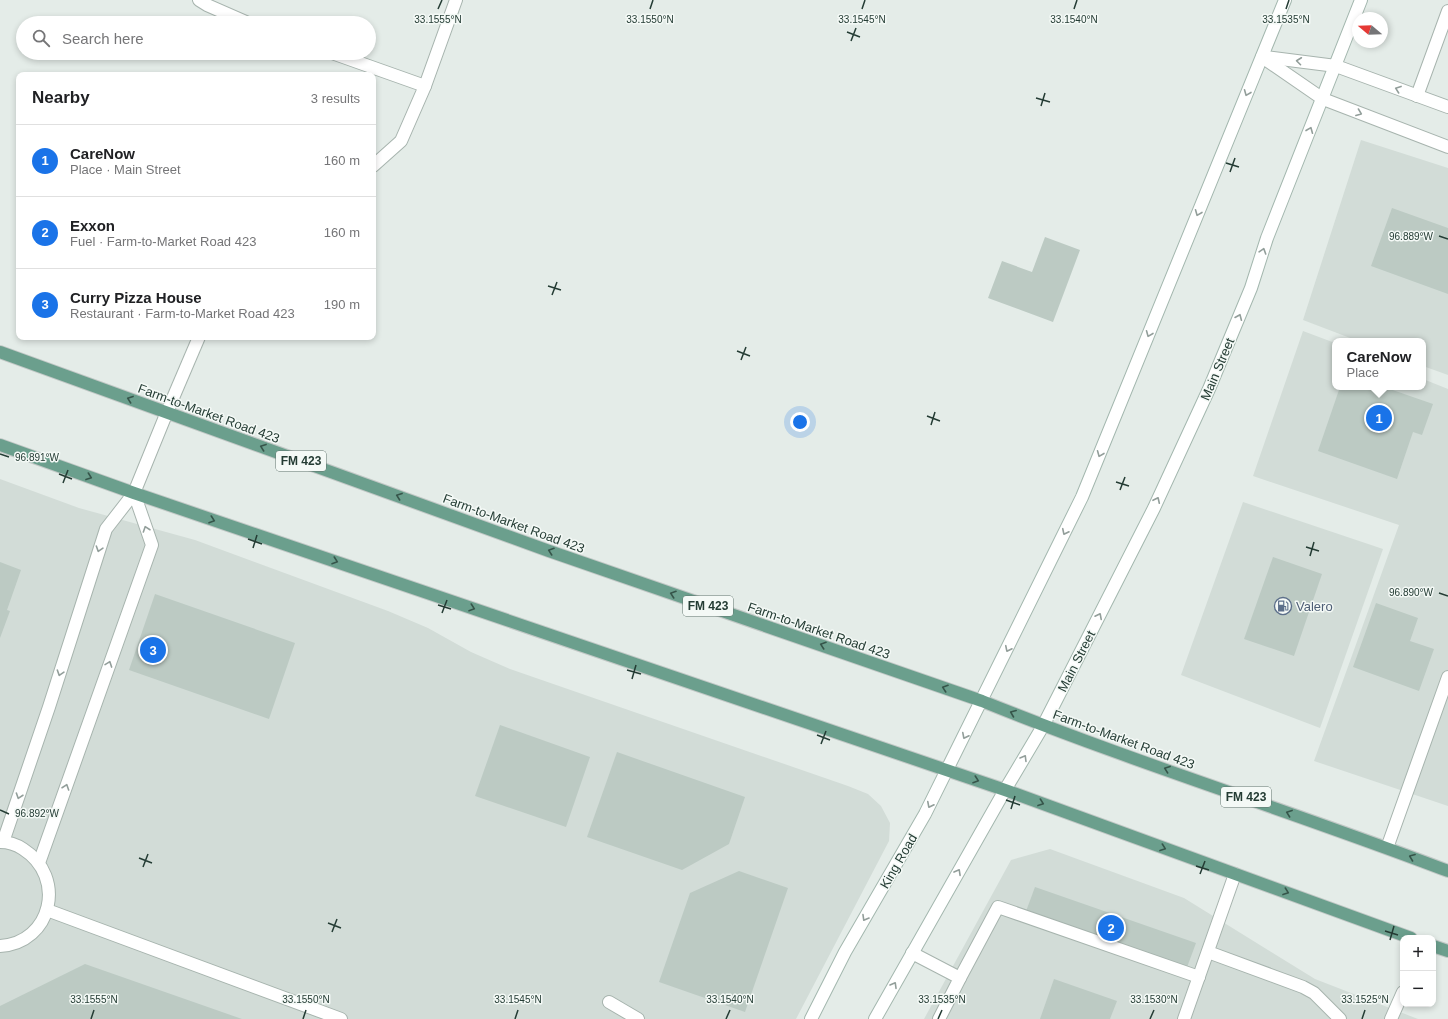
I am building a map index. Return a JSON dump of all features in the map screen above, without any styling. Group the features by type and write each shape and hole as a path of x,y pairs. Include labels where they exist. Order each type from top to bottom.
{"main road":[{"name":"Farm-to-Market Road 423","path":"0,352 542,548 982,701 1043,726 1448,871"},
{"path":"0,445 134,493 1005,790 1403,935"},
{"path":"1436,947 1448,951"}],"street":[{"path":"199,0 206,6 231,16"},
{"path":"376,163 401,141 425,86 456,0"},
{"path":"982,701 1082,497 1285,0"},
{"name":"Main Street","path":"1043,726 1154,508 1209,389 1251,288 1267,238 1361,0"},
{"path":"1417,96 1443,38 1448,11"},
{"path":"1262,57 1336,66 1448,107"},
{"path":"1262,57 1323,99 1448,147"},
{"path":"352,60 425,86"},
{"path":"0,946 10,946 26,938 39,926 47,910 50,894 47,879 39,863 31,854 18,846 2,842 49,708 106,529 134,493 198,340"},
{"path":"39,863 152,545 134,493"},
{"path":"1387,848 1448,677"},
{"name":"King Road","path":"811,1019 845,952 922,819 982,701"},
{"path":"875,1019 1043,726"},
{"path":"1184,1019 1236,874"},
{"path":"939,1019 998,907 1199,977"},
{"path":"47,910 341,1019"},
{"path":"1208,952 1303,987 1314,993 1340,1019"},
{"path":"912,953 960,978"},
{"path":"1390,1019 1400,998"},
{"path":"609,1002 638,1019"}],"shaded area":[{"path":"1361,140 1448,168 1448,375 1426,367 1426,338 1350,338 1303,320"},
{"path":"1303,331 1332,342 1332,390 1426,390 1426,380 1448,389 1448,806 1314,761 1399,525 1253,476"},
{"path":"0,479 79,508 195,540 388,611 428,628 471,652 510,669 868,794 881,806 890,823 889,841 796,1019 0,1019"},
{"path":"1243,502 1383,549 1320,728 1181,675"},
{"path":"1050,849 1184,898 1315,979 1418,1019 924,1019 1011,860"}],"building":[{"path":"1392,208 1448,228 1448,294 1371,266"},
{"path":"1045,237 1080,250 1053,322 988,298 1002,261 1032,272"},
{"path":"1339,390 1393,390 1433,404 1422,435 1413,432 1397,479 1318,451"},
{"name":"Valero","path":"1273,557 1322,574 1294,656 1244,639"},
{"path":"0,562 21,570 7,610 10,611 0,638"},
{"path":"155,594 295,643 269,719 129,670"},
{"path":"1376,603 1418,618 1410,641 1434,649 1419,691 1353,667"},
{"path":"500,725 590,757 566,827 475,796"},
{"path":"617,752 745,797 729,844 682,870 587,837"},
{"path":"739,871 788,888 745,1012 659,982 690,893"},
{"path":"1035,887 1196,943 1186,970 1025,914"},
{"path":"85,964 242,1019 0,1019 0,1006"},
{"path":"1054,979 1117,1001 1110,1019 1040,1019"}],"place":[{"name":"CareNow","path":"1379,418"},
{"name":"Valero","path":"1283,606"},
{"name":"Curry Pizza House","path":"153,650"},
{"name":"Exxon","path":"1111,928"}]}
